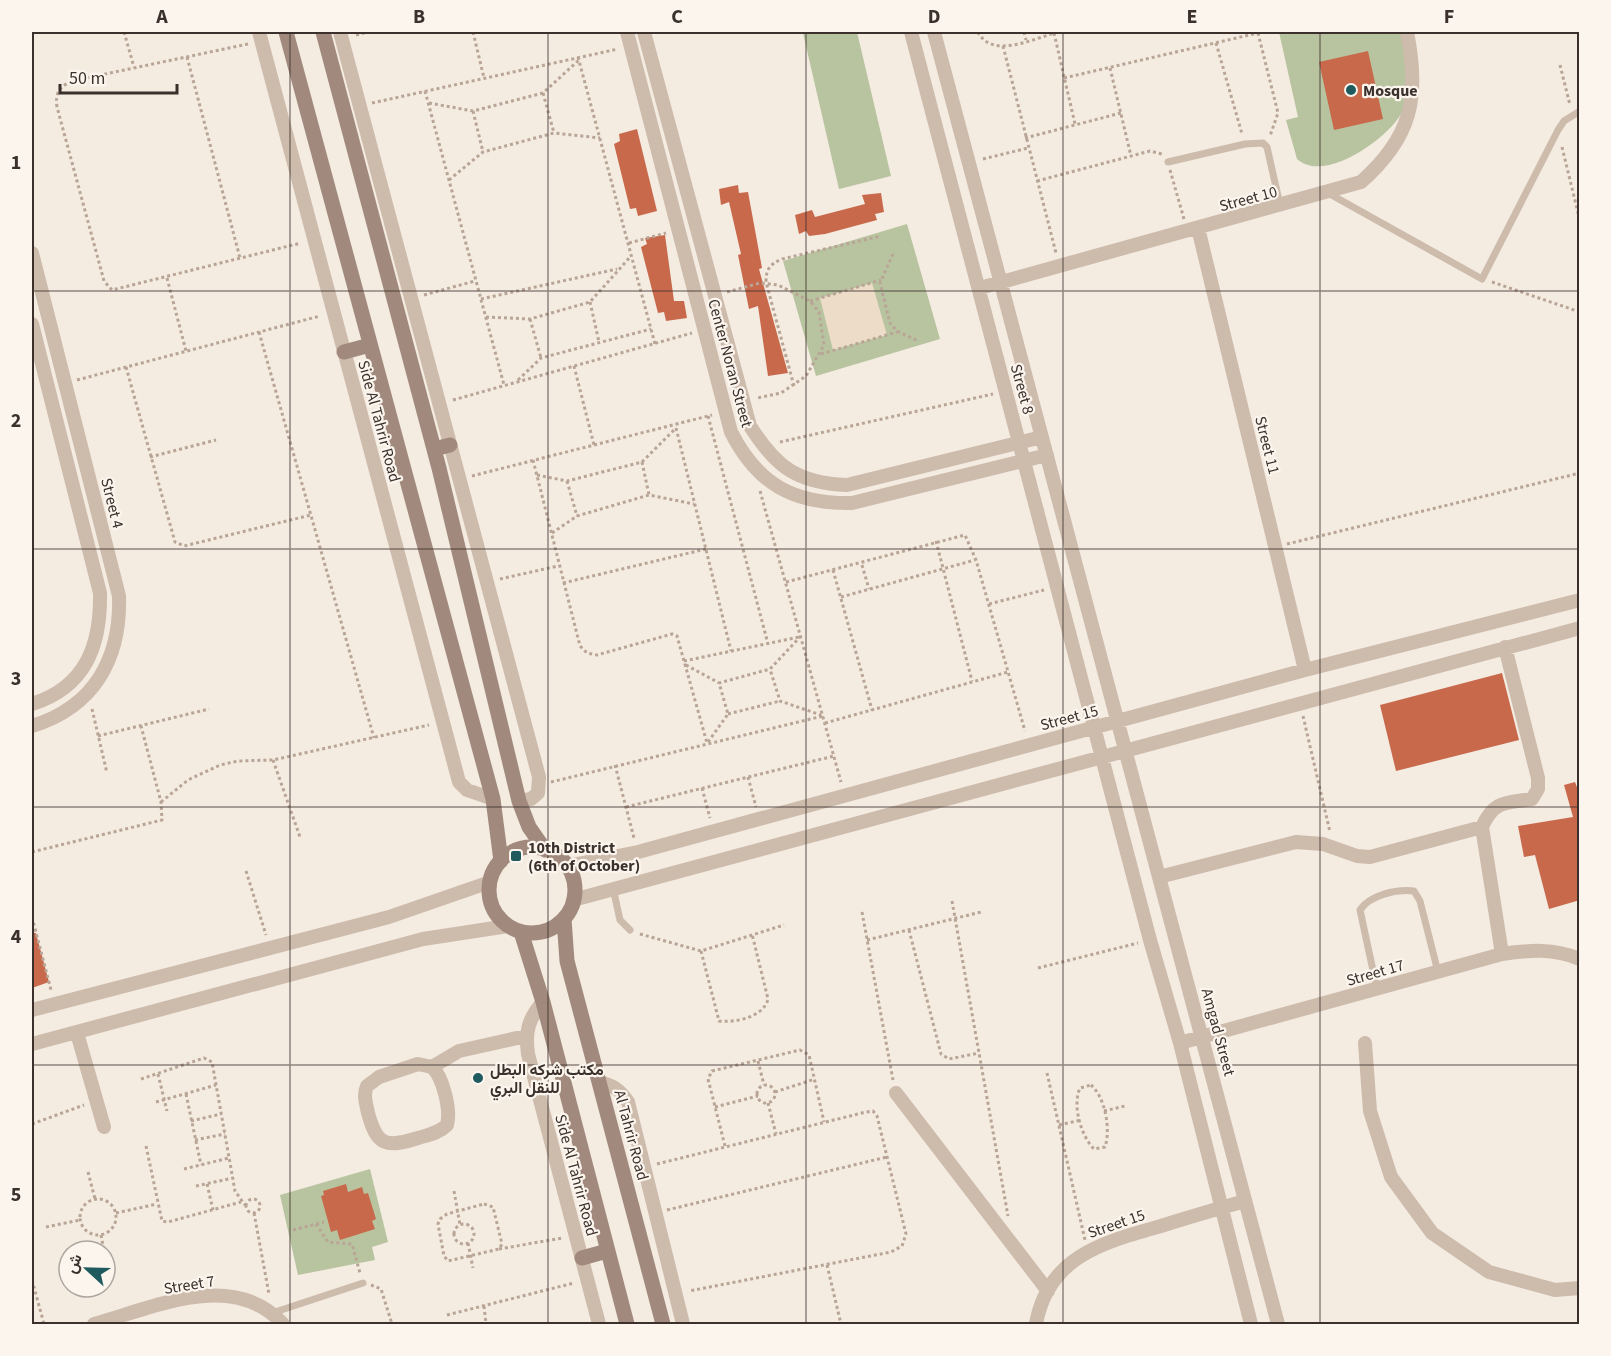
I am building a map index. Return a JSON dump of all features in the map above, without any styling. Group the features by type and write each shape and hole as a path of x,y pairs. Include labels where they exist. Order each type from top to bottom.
{"street":[{"path":"286,32 493,799 501,861"},
{"path":"32,1044 423,939 515,929 544,931 564,919 573,900 574,882 567,866 545,850 530,827 519,801 434,449 322,32"},
{"path":"340,32 413,298 458,479 540,784 538,793 531,799 519,801"},
{"name":"Center Noran Street","path":"627,32 725,412 731,432 754,468 775,486 799,498 825,504 852,503 1047,454"},
{"name":"Center Noran Street","path":"644,32 750,426 763,446 780,465 801,477 823,484 847,485 1042,437"},
{"name":"Street 8","path":"911,32 1102,756"},
{"name":"Street 8","path":"934,32 1125,750"},
{"name":"Street 10","path":"980,288 1361,182 1382,163 1399,140 1410,113 1414,79 1407,32"},
{"name":"Side Al Tahrir Road","path":"260,36 459,782 467,790 493,799"},
{"name":"Street 11","path":"1193,230 1305,670"},
{"name":"Street 4","path":"32,253 119,596 120,622 115,648 104,671 88,692 55,717 32,726"},
{"path":"32,324 100,593 101,625 91,655 73,680 48,699 32,704"},
{"path":"344,352 370,345"},
{"path":"434,449 450,445"},
{"name":"Street 15","path":"567,866 638,852 1305,670 1580,600"},
{"path":"573,900 1580,628"},
{"path":"1502,954 1482,827 1488,814 1497,805 1532,798 1538,789 1538,778 1505,647"},
{"name":"Amgad Street","path":"1125,750 1278,1324"},
{"path":"1102,756 1150,940 1180,1043 1251,1324"},
{"path":"1159,877 1296,842 1334,847 1357,856 1370,857 1482,827"},
{"path":"545,850 536,848 518,850 501,861 490,882 492,907 515,929 543,1002 627,1324"},
{"path":"32,1010 398,914 490,882"},
{"name":"Al Tahrir Road","path":"564,919 567,961 663,1324"},
{"name":"Street 17","path":"1180,1043 1502,954 1530,950 1561,952 1580,959"},
{"path":"432,1066 439,1076 448,1114 447,1125 438,1132 399,1144 380,1140 372,1129 365,1101 367,1086 379,1077 418,1064 432,1066 459,1051 526,1036 528,1023 543,1002"},
{"path":"76,1033 104,1127"},
{"name":"Side Al Tahrir Road","path":"526,1036 528,1054 599,1324"},
{"path":"1365,1043 1370,1111 1391,1177 1432,1233 1489,1272 1555,1290 1580,1288"},
{"path":"599,1082 611,1085 621,1092 628,1102 683,1324"},
{"path":"896,1093 1048,1291"},
{"name":"Street 15","path":"1036,1324 1048,1291 1065,1268 1087,1250 1113,1240 1245,1201"},
{"path":"582,1258 607,1251"},
{"name":"Street 7","path":"94,1324 187,1298 218,1294 248,1300 272,1313 283,1324"}],"lane":[{"path":"1328,193 1482,279 1558,130 1576,113"},
{"path":"1168,162 1245,144 1263,143 1267,147 1281,206"},
{"path":"613,888 620,920 630,930"},
{"path":"1377,989 1360,910 1366,901 1402,890 1414,891 1420,901 1438,972"},
{"path":"272,1313 363,1283"}],"path":[{"path":"124,32 134,67"},
{"path":"473,32 484,78"},
{"path":"978,32 982,39 991,46 1003,46 1056,32 1075,124"},
{"path":"1024,32 1026,40"},
{"path":"1064,78 1258,32 1278,113 1274,130 1263,143"},
{"path":"260,36 186,57 134,67 61,86 56,96 57,107 107,287 119,290 314,239"},
{"path":"1216,43 1245,144"},
{"path":"360,106 631,46"},
{"path":"1003,46 1060,266"},
{"path":"186,57 240,258"},
{"path":"429,103 473,111 543,93 579,59"},
{"path":"579,59 655,344"},
{"path":"1560,65 1576,113"},
{"path":"1110,68 1131,156"},
{"path":"425,91 504,386"},
{"path":"543,93 554,133"},
{"path":"473,111 483,152"},
{"path":"1025,138 1120,113"},
{"path":"1558,130 1580,221"},
{"path":"449,180 483,152 554,133 600,138"},
{"path":"969,162 1028,148"},
{"path":"1037,181 1131,156 1157,152 1164,155 1168,162 1193,230"},
{"path":"628,243 679,229"},
{"path":"794,386 766,282 766,272 772,263 880,236"},
{"path":"893,254 880,287 890,323 897,332 918,341"},
{"path":"486,317 530,319 590,302 632,256"},
{"path":"481,299 619,269"},
{"path":"167,278 186,351"},
{"path":"1482,279 1580,312"},
{"path":"810,301 882,280"},
{"path":"413,298 476,281"},
{"path":"715,295 766,282 778,285 810,301 819,312 825,335 821,354 806,376 781,393 744,401"},
{"path":"590,302 599,342"},
{"path":"66,383 334,312"},
{"path":"530,319 541,358"},
{"path":"516,382 541,358 651,329"},
{"path":"440,404 705,330"},
{"path":"259,332 374,738"},
{"path":"821,354 897,332"},
{"path":"574,366 594,445"},
{"path":"126,367 173,538 179,545 311,515"},
{"path":"763,446 1007,391"},
{"path":"458,479 725,412"},
{"path":"708,416 768,644"},
{"path":"537,475 567,481 642,462 680,423"},
{"path":"676,429 731,651"},
{"path":"150,456 216,440"},
{"path":"533,460 580,646 587,653 597,655 672,634 677,636 707,743"},
{"path":"642,462 649,495"},
{"path":"754,468 845,795"},
{"path":"1275,547 1580,473"},
{"path":"567,481 577,516"},
{"path":"552,533 577,516 649,495 694,504"},
{"path":"786,582 862,564 936,541 965,535 976,560 1029,745"},
{"path":"936,541 945,568 972,682"},
{"path":"563,583 706,549"},
{"path":"841,597 976,560"},
{"path":"862,564 868,589"},
{"path":"487,582 559,566"},
{"path":"833,570 872,710"},
{"path":"989,604 1057,587"},
{"path":"685,663 801,636"},
{"path":"719,683 770,669 801,636"},
{"path":"685,663 719,683 728,714"},
{"path":"770,669 780,701"},
{"path":"825,723 1008,672"},
{"path":"88,692 107,773"},
{"path":"707,743 728,714 780,701 823,716"},
{"path":"1300,702 1334,847"},
{"path":"98,736 209,709"},
{"path":"540,784 823,716"},
{"path":"161,802 174,790 204,771 238,761 273,760 443,721"},
{"path":"32,852 162,820 161,802 141,726"},
{"path":"626,807 834,756"},
{"path":"273,760 300,837"},
{"path":"615,765 638,852"},
{"path":"748,777 759,819"},
{"path":"702,788 714,831"},
{"path":"246,871 270,948"},
{"path":"952,901 1014,1249"},
{"path":"862,912 896,1093"},
{"path":"867,940 981,912"},
{"path":"32,917 54,1004"},
{"path":"630,930 652,939 701,951 784,925"},
{"path":"909,930 941,1054 950,1059 979,1053"},
{"path":"701,951 719,1022 727,1022 760,1012 766,1008 768,999 752,934"},
{"path":"1038,968 1150,940"},
{"path":"725,1146 708,1075 712,1071 800,1050 809,1055 824,1122"},
{"path":"141,1079 204,1058 212,1062 233,1178 243,1203 248,1210 254,1213"},
{"path":"758,1060 764,1085"},
{"path":"1047,1073 1087,1250"},
{"path":"158,1074 166,1111"},
{"path":"775,1092 814,1079"},
{"path":"156,1102 216,1085"},
{"path":"764,1085 769,1085 775,1092"},
{"path":"764,1085 758,1091 758,1096 760,1100 768,1102"},
{"path":"1091,1085 1099,1092 1104,1112 1109,1135 1105,1146 1094,1149 1085,1141 1081,1120 1075,1098 1080,1088 1091,1085"},
{"path":"768,1102 775,1096 775,1092"},
{"path":"186,1094 201,1165"},
{"path":"715,1107 758,1096"},
{"path":"32,1124 96,1100"},
{"path":"768,1102 776,1134"},
{"path":"1104,1112 1125,1106"},
{"path":"645,1168 725,1146 873,1112 877,1116 906,1234 902,1246 891,1252 675,1293"},
{"path":"191,1121 222,1114"},
{"path":"1059,1125 1081,1120"},
{"path":"195,1140 225,1134"},
{"path":"146,1146 162,1221 168,1222 253,1199 259,1202 260,1209 254,1213"},
{"path":"654,1213 887,1157"},
{"path":"184,1169 230,1158"},
{"path":"88,1172 95,1199"},
{"path":"196,1186 233,1178"},
{"path":"207,1184 213,1210"},
{"path":"454,1191 460,1225 454,1232 456,1240 468,1244"},
{"path":"95,1199 106,1200 116,1213 115,1224 101,1235 90,1233 80,1220 81,1209 95,1199"},
{"path":"116,1213 157,1204"},
{"path":"499,1249 502,1244 493,1207 484,1204 447,1214 438,1224 444,1256 448,1261 453,1262 499,1249 576,1236"},
{"path":"254,1213 272,1313"},
{"path":"46,1227 80,1220"},
{"path":"293,1230 324,1222"},
{"path":"316,1224 328,1242 352,1244 363,1283 381,1289 392,1324"},
{"path":"460,1225 469,1225 474,1232 468,1244 473,1268"},
{"path":"101,1235 102,1239"},
{"path":"827,1265 841,1324"},
{"path":"32,1280 44,1324"},
{"path":"447,1315 588,1280"},
{"path":"484,1306 486,1324"}],"green space":[{"path":"857,32 891,176 839,189 803,33"},
{"path":"1279,32 1404,32 1408,63 1408,94 1401,114 1394,124 1369,146 1338,162 1323,166 1309,165 1297,159 1286,120 1298,117"},
{"path":"907,224 940,339 816,376 783,261"},
{"path":"370,1169 388,1242 372,1247 375,1260 298,1275 280,1195"}],"shaded area":[{"path":"872,283 887,335 833,350 820,298"}],"building":[{"name":"Mosque","path":"1368,51 1383,119 1334,130 1319,62"},
{"path":"637,129 657,211 638,216 636,208 630,209 614,144 620,141 619,134"},
{"path":"738,185 739,193 748,192 762,268 759,269 788,373 768,376 758,306 749,309 738,255 741,254 729,202 721,205 719,189"},
{"path":"881,193 884,212 875,214 877,220 825,234 809,236 806,231 799,234 795,215 812,210 815,217 865,204 862,195"},
{"path":"665,235 674,301 684,301 687,318 666,321 664,312 658,313 641,247 647,244 645,238"},
{"path":"1502,673 1519,740 1396,771 1380,705"},
{"path":"1575,782 1580,795 1580,900 1549,909 1535,855 1524,857 1518,826 1573,817 1564,785"},
{"path":"32,933 36,933 49,982 32,988"},
{"path":"346,1184 348,1192 362,1187 364,1194 368,1193 376,1219 372,1221 375,1229 340,1240 337,1230 331,1232 321,1196 324,1195 323,1191"}],"place":[{"name":"Mosque","path":"1351,90"},
{"name":"10th District (6th of October)","path":"516,856"},
{"name":"مكتب شركه البطل للنقل البري","path":"478,1078"}]}
